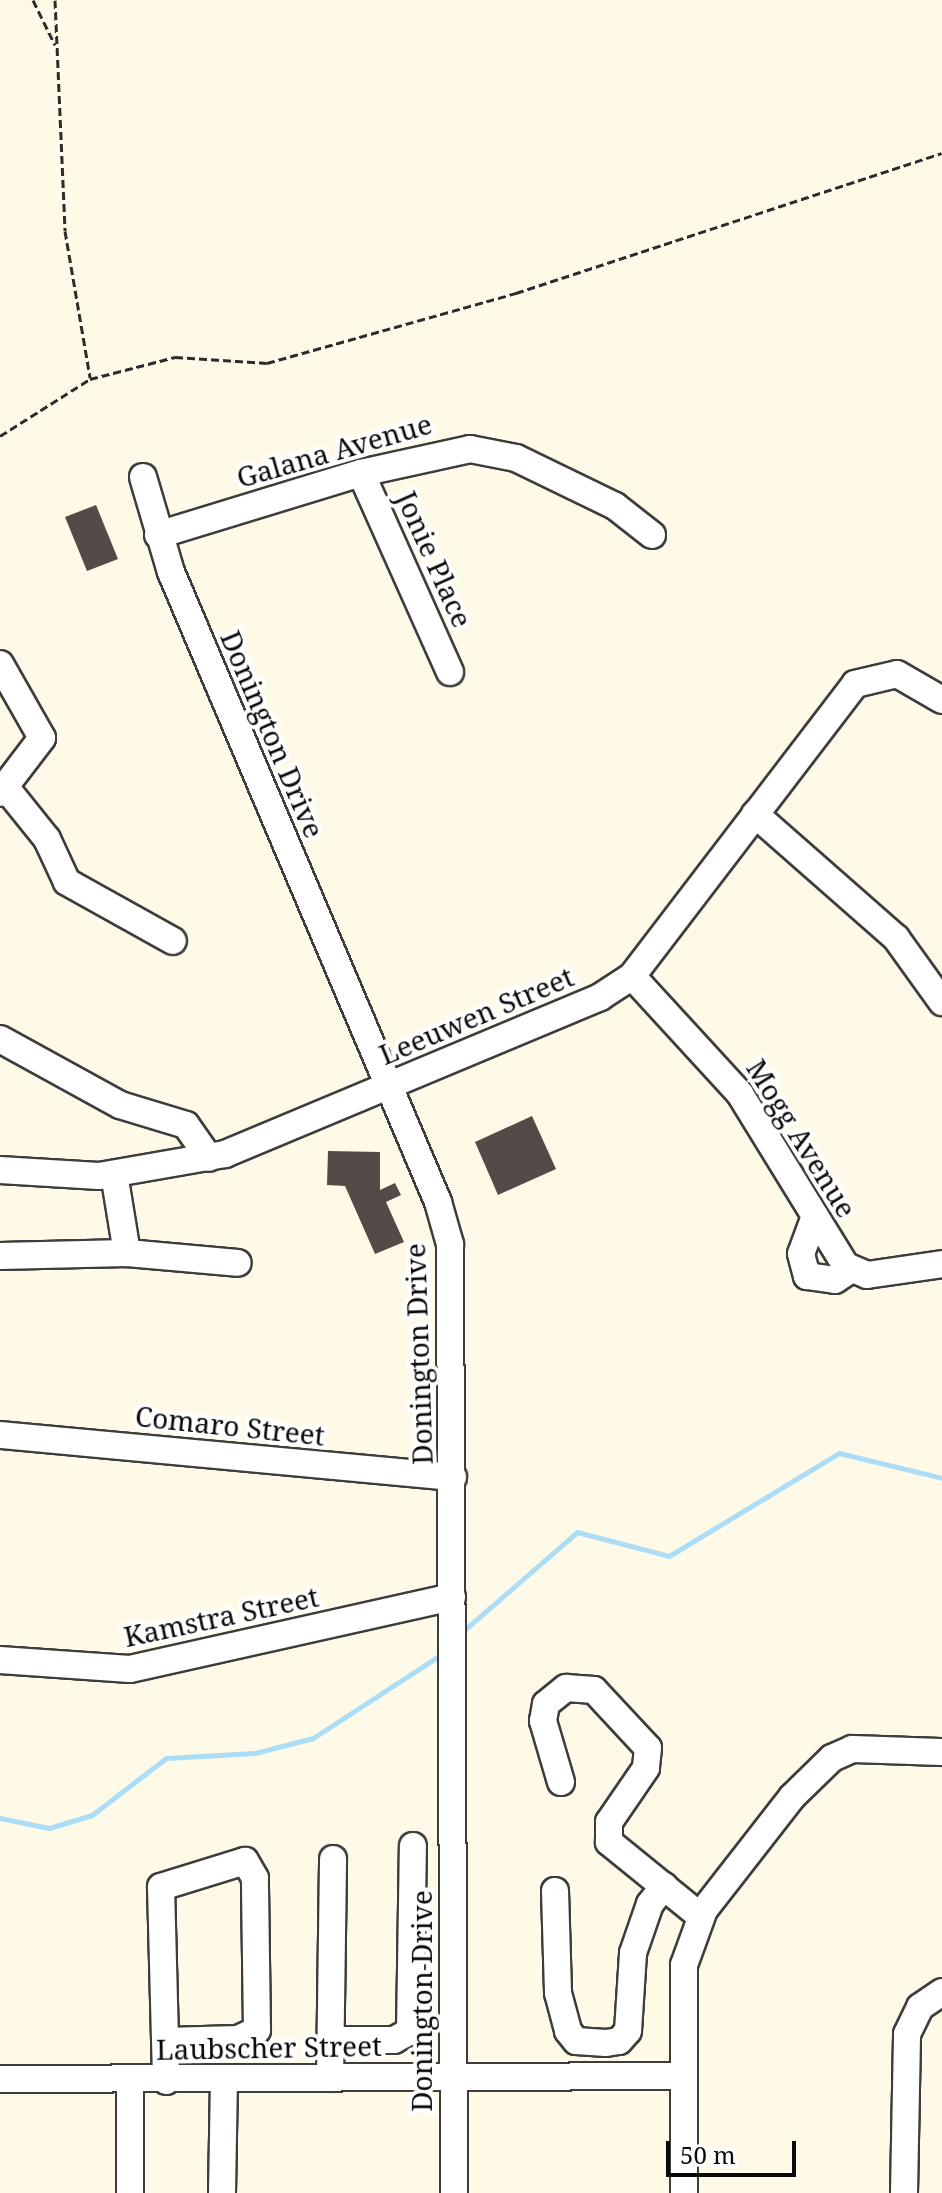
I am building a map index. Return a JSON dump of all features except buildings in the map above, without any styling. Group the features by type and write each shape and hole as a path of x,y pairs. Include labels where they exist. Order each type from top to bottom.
{"street":[{"name":"Galana Avenue","path":"158,535 439,452 486,449 615,506 652,535"},
{"name":"Jonie Place","path":"361,473 450,672"},
{"name":"Donington Drive","path":"143,477 158,535 389,1087 450,1244 454,2193"},
{"path":"0,664 41,731 39,744 6,777 47,839 67,882 173,941"},
{"name":"Leeuwen Street","path":"0,1170 114,1174 209,1158 389,1087 576,1007 632,976 845,694 859,681 892,674 942,700"},
{"path":"755,814 896,938 942,1002"},
{"name":"Mogg Avenue","path":"632,976 740,1094 850,1270"},
{"path":"0,1039 120,1105 186,1125 209,1158"},
{"path":"114,1174 127,1253"},
{"path":"815,1216 801,1254 807,1276 835,1280 850,1270 872,1275 942,1264"},
{"path":"0,1256 127,1253 238,1263"},
{"name":"Comaro Street","path":"0,1435 453,1477"},
{"name":"Kamstra Street","path":"0,1660 130,1669 452,1605"},
{"path":"561,1782 543,1721 546,1704 566,1688 594,1690 643,1737 649,1754 609,1822 607,1837 700,1916"},
{"path":"684,2193 684,1965 700,1916 792,1797 832,1758 852,1749 942,1752"},
{"path":"331,2040 394,2040 410,2031 413,1846"},
{"path":"330,2078 333,1859"},
{"path":"166,2041 238,2039 257,2030 255,1878 245,1861 161,1887 166,2081"},
{"path":"555,1891 558,1993 568,2031 576,2041 606,2043 619,2041 628,2031 633,1953 650,1904 664,1886"},
{"path":"904,2193 907,2034 920,2007 942,1992"},
{"name":"Laubscher Street","path":"0,2079 166,2081 684,2076"},
{"path":"130,2080 130,2193"},
{"path":"222,2193 224,2080"}],"path":[{"path":"33,0 56,48"},
{"path":"55,0 65,231 90,379"},
{"path":"0,436 90,379 175,357 267,363 516,293 942,153"}],"waterway":[{"path":"462,1632 577,1532 669,1556 839,1453 942,1478"},
{"path":"0,1818 49,1828 92,1815 166,1758 255,1753 313,1738 442,1654"}]}
